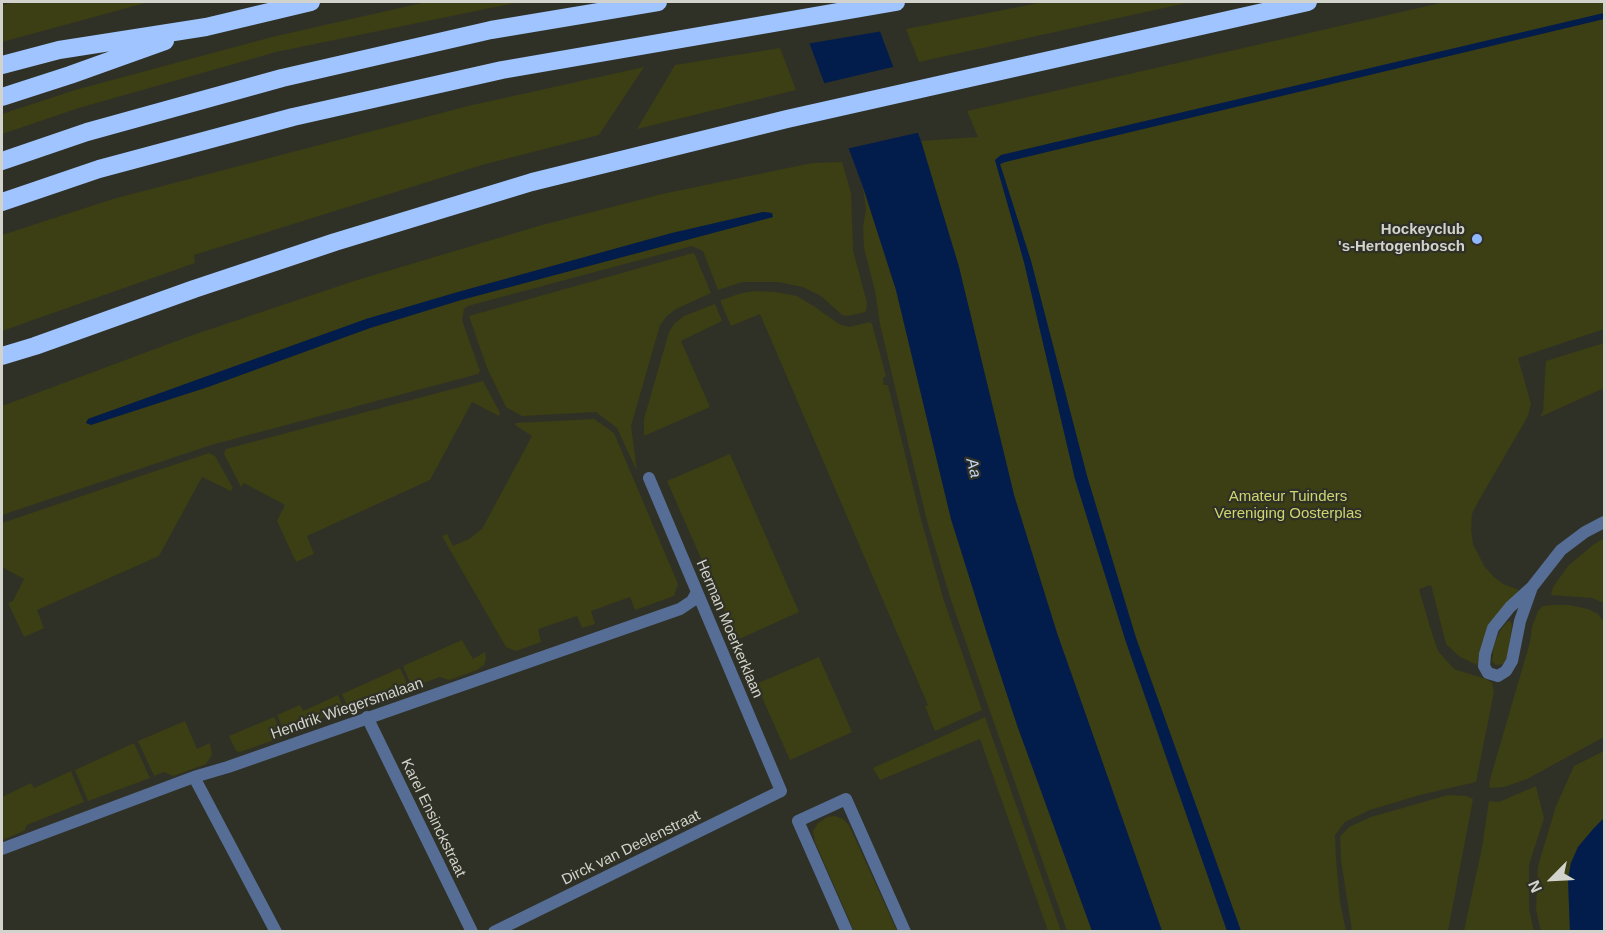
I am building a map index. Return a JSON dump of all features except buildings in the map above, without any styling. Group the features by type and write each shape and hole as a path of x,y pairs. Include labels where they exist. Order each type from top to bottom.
{"highway":[{"path":"2,65 59,50 206,27 311,2"},
{"path":"2,160 87,132 282,78 491,30 658,2"},
{"path":"2,202 99,169 293,117 502,70 896,2"},
{"path":"2,356 335,242 532,182 787,119 1308,2"},
{"path":"2,98 206,27"},
{"path":"2,360 35,346"}],"street":[{"name":"Herman Moerkerklaan","path":"649,478 781,790"},
{"path":"1532,587 1520,621 1512,661 1506,671 1498,676 1488,673 1484,666 1485,654 1493,628 1510,607 1532,587 1561,550 1585,532 1605,522"},
{"name":"Hendrik Wiegersmalaan","path":"2,849 194,777 680,609 692,601 697,592"},
{"name":"Karel Ensinckstraat","path":"367,717 472,932"},
{"path":"194,777 272,930"},
{"name":"Dirck van Deelenstraat","path":"494,932 781,790"},
{"path":"847,932 798,821 846,799 905,932"}],"green space":[{"path":"17,2 149,2 2,42 2,5"},
{"path":"426,2 520,2 276,52 79,108 2,134 2,114 75,90 272,37"},
{"path":"1044,2 1191,2 919,62 906,29"},
{"path":"1445,2 1604,2 1604,13 1001,155 995,160 1024,262 1075,479 1126,642 1227,931 1162,931 1057,633 1014,495 959,267 921,141 978,137 967,111"},
{"name":"Amateur Tuinders Vereniging Oosterplas","path":"1604,19 1604,329 1518,358 1531,404 1528,416 1478,502 1472,514 1471,529 1473,544 1484,566 1505,585 1519,590 1490,627 1477,665 1460,657 1446,644 1431,585 1419,589 1438,651 1454,669 1492,683 1494,692 1476,782 1370,810 1345,822 1335,835 1340,902 1346,931 1241,931 1136,638 1087,476 1031,261 1000,164"},
{"path":"780,48 796,90 637,129 675,65"},
{"path":"644,67 599,135 482,165 194,255 195,263 2,331 2,235 113,199 468,106"},
{"path":"842,162 851,193 853,250 867,303 866,311 862,313 842,315 821,296 803,287 778,282 742,282 718,290 703,251 692,246 468,306 464,309 462,320 480,371 478,374 211,445 2,515 2,406 190,336 354,281 542,225 662,194 812,163","holes":["763,212 772,213 772,217 461,300 370,328 208,387 86,423 88,419 367,319 672,233"]},
{"path":"863,187 896,290 951,519 1017,725 1092,931 1067,931 951,600 927,521 880,324 875,291 864,248 863,227 866,210"},
{"path":"693,253 711,293 676,309 660,325 631,426 637,471 617,428 596,412 522,416 506,407 487,368 469,316"},
{"path":"755,291 797,296 839,324 849,327 870,322 872,324 886,376 883,378 884,385 888,385 944,601 982,710 935,731 925,706 928,705 760,314 731,326 721,303 721,300"},
{"path":"715,304 722,321 681,341 710,407 644,436 644,419 669,332 674,324 684,316"},
{"path":"1604,343 1604,388 1540,417 1543,411 1546,361"},
{"path":"483,381 500,413 499,416 472,402 430,480 307,536 314,554 296,562 277,521 285,505 244,483 241,487 224,454 226,449"},
{"path":"594,419 614,433 678,584 674,596 635,610 630,597 591,611 595,624 582,628 577,616 538,629 541,642 516,651 506,647 442,536 447,534 453,546 469,539 482,529 532,436 515,425 516,423"},
{"path":"209,453 215,456 233,488 231,491 202,477 159,556 37,610 44,628 24,637 8,603 13,601 24,579 2,567 2,523"},
{"path":"730,454 799,612 737,640 667,481"},
{"path":"1604,538 1604,603 1592,598 1551,595 1553,587 1568,566"},
{"path":"1569,605 1588,609 1598,614 1604,622 1604,737 1527,779 1504,787 1490,788 1491,776 1530,642 1532,627 1538,611 1543,606"},
{"path":"1510,621 1512,624 1508,657 1503,664 1496,665 1492,661 1494,645 1500,631"},
{"path":"462,640 473,659 485,652 484,665 477,670 449,680 440,677 412,687 403,666"},
{"path":"819,657 852,732 790,760 756,684"},
{"path":"400,668 409,688 348,708 342,694"},
{"path":"338,695 344,710 284,731 277,715 300,705 303,711"},
{"path":"274,717 282,733 280,738 240,752 236,751 229,736"},
{"path":"985,717 1061,931 1048,931 980,739 880,780 873,768"},
{"path":"185,721 197,749 210,743 212,755 206,764 173,776 164,772 154,776 138,741"},
{"path":"134,743 150,778 88,801 75,770"},
{"path":"1604,751 1604,818 1578,847 1571,863 1568,879 1570,931 1541,932 1536,909 1538,866 1556,806 1574,766"},
{"path":"71,771 84,802 27,825 24,831 2,840 2,797 31,783 34,788"},
{"path":"1536,786 1544,818 1529,865 1529,909 1534,931 1464,931 1482,847 1489,801 1499,802"},
{"path":"1448,795 1466,796 1473,799 1448,931 1352,931 1341,860 1340,837 1349,827 1371,817"},
{"path":"835,816 843,819 849,825 897,931 854,931 815,842 813,831 818,823 827,817"}],"water":[{"name":"Aa","path":"794,2 869,2 921,141 959,267 1014,495 1057,633 1162,931 1092,931 1017,725 987,634 951,519 896,290 863,187"},
{"path":"1604,13 1604,19 1000,164 1031,261 1087,476 1136,638 1241,931 1227,931 1126,642 1075,479 1024,262 995,160 1001,155"},
{"path":"763,212 772,213 773,217 461,300 370,328 208,387 91,425 86,423 88,419 366,319 672,233"},
{"path":"1604,818 1604,931 1570,931 1568,879 1571,863 1578,847"}],"pier":[{"path":"791,2 872,2 883,31 806,44"},
{"path":"897,66 921,132 846,149 821,84"}],"place":[{"name":"Hockeyclub 's-Hertogenbosch","path":"1477,239"}]}
